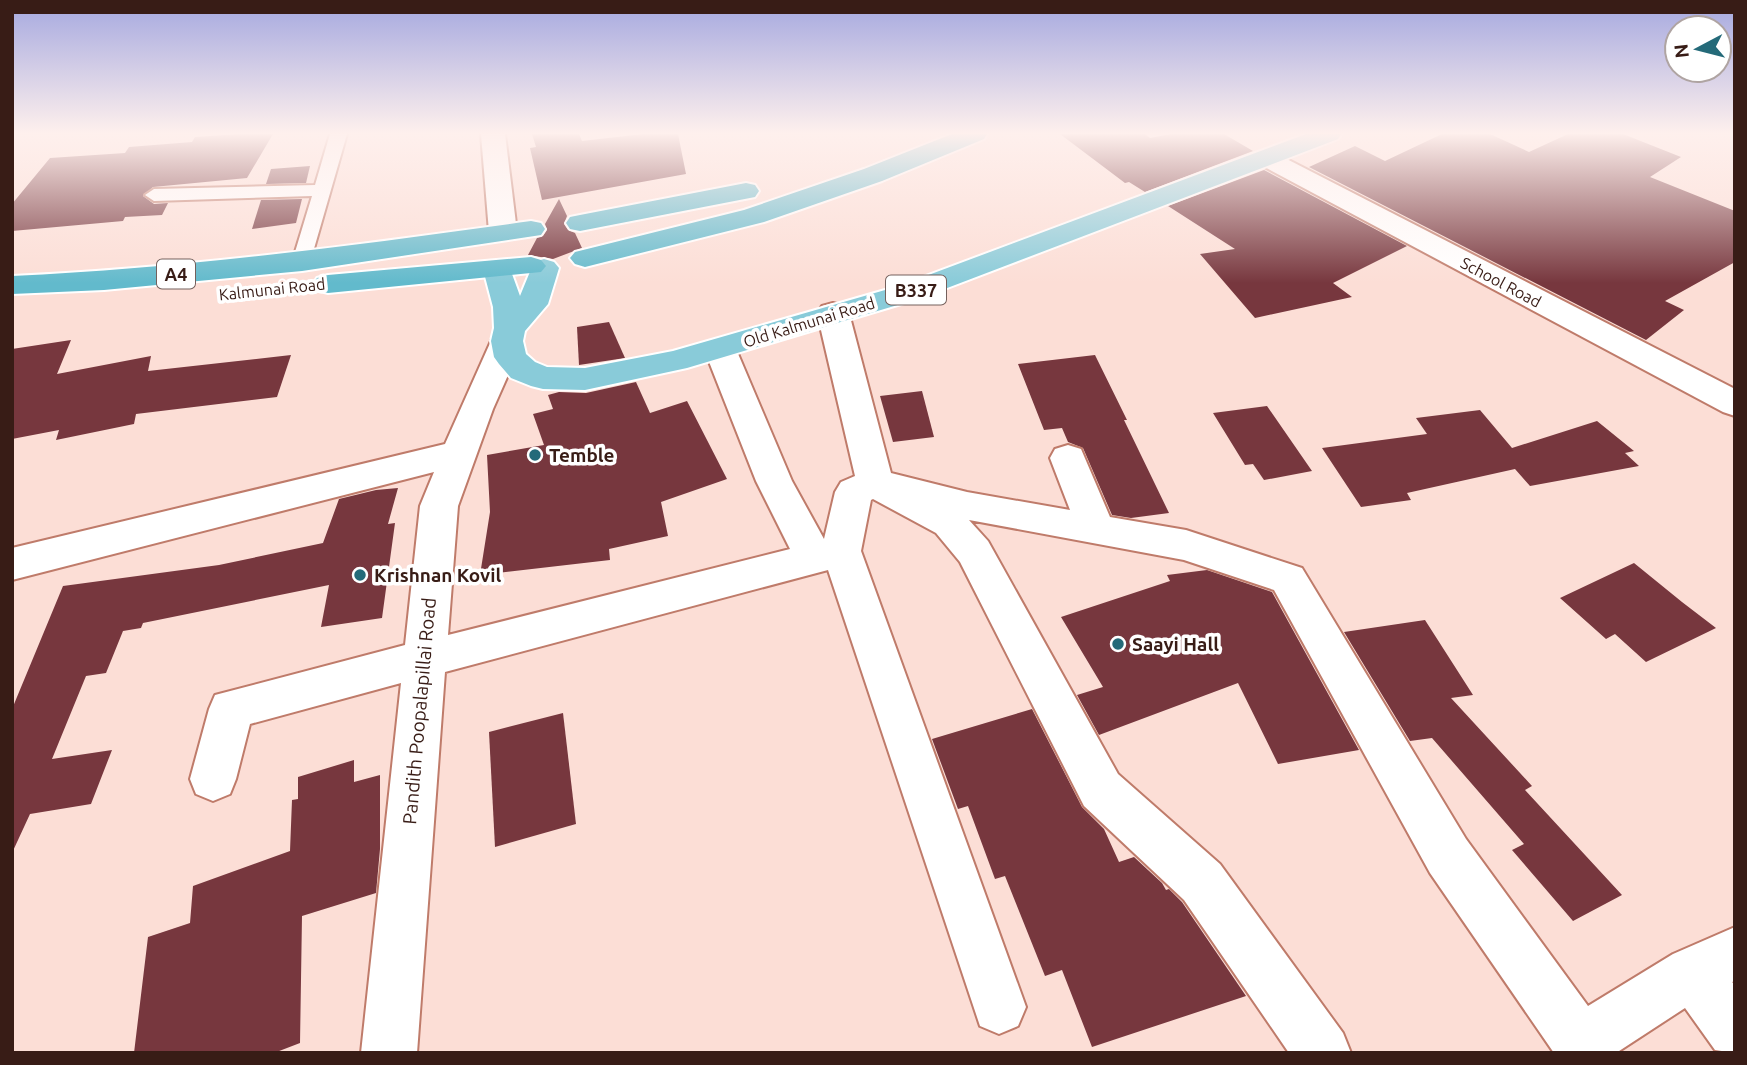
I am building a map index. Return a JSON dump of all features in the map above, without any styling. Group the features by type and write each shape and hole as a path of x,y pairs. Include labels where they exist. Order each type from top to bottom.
{"highway":[{"name":"Kalmunai Road","path":"12,285 104,281 302,262 400,249 555,222 580,223 735,194 771,184"},
{"name":"Kalmunai Road","path":"12,311 573,264 585,258 754,216 848,184"},
{"path":"580,223 595,232 598,238 597,245 585,258"},
{"path":"517,230 514,250 522,262 538,267"}],"main road":[{"name":"Old Kalmunai Road","path":"498,269 508,307 510,357 523,370 552,380 608,375 720,349 910,292 1202,184"},
{"path":"508,335 533,304 538,267"}],"street":[{"path":"505,184 517,230"},
{"name":"School Road","path":"1315,184 1735,404"},
{"path":"833,313 875,483 949,523 974,552 1101,790 1202,881 1323,1053"},
{"name":"Pandith Poopalapillai Road","path":"389,1053 439,506 508,335"},
{"path":"720,349 774,481 827,554 999,1007"},
{"path":"12,564 459,453"},
{"path":"1068,458 1096,528"},
{"path":"827,554 854,492 875,483 967,506 1186,545 1288,579 1448,856 1581,1043 1713,963 1735,1030"},
{"path":"213,779 231,709 827,554"}],"lane":[{"path":"302,262 325,184"},
{"path":"154,195 323,190"}],"building":[{"path":"29,184 187,184 153,187 143,196 154,204 168,203 162,215 125,217 123,221 12,231 12,204"},
{"path":"538,184 632,184 542,200"},
{"path":"1132,184 1167,184 1145,192"},
{"path":"1227,184 1290,184 1407,246 1333,283 1352,297 1255,318 1200,254 1235,249 1168,206"},
{"path":"1342,184 1667,184 1735,211 1735,262 1665,301 1684,310 1646,340"},
{"path":"302,199 296,223 252,229 261,200"},
{"path":"559,199 567,216 564,224 568,230 575,233 582,248 553,259 528,255 537,238 543,236 547,230 545,224"},
{"path":"609,322 625,358 579,365 577,327"},
{"path":"71,340 57,374 151,356 148,371 291,355 277,397 136,414 134,424 56,440 59,430 12,439 12,349"},
{"path":"1095,355 1169,513 1131,518 1112,515 1083,448 1068,442 1062,428 1044,430 1018,364"},
{"path":"636,382 650,413 687,401 727,479 661,502 668,536 609,549 610,560 480,575 490,512 487,455 544,445 533,414 553,409 548,395 559,392 586,393"},
{"path":"922,391 934,437 893,442 880,396"},
{"path":"1267,406 1312,471 1264,480 1253,464 1245,465 1213,413"},
{"path":"1480,410 1512,448 1597,421 1634,451 1625,453 1639,466 1530,486 1515,469 1407,493 1411,500 1361,507 1322,448 1427,434 1416,418"},
{"path":"398,488 388,524 395,523 382,618 321,627 329,585 143,623 141,628 123,631 106,673 86,676 52,759 112,750 91,804 30,814 12,853 12,709 63,586 219,565 323,543 339,499"},
{"path":"1634,563 1716,628 1646,662 1615,634 1606,639 1560,598"},
{"path":"1207,570 1272,592 1359,750 1278,764 1238,683 1099,735 1077,695 1103,687 1061,617 1170,581 1167,575"},
{"path":"1425,620 1473,695 1451,698 1532,786 1525,790 1622,895 1573,921 1512,850 1524,844 1432,738 1410,741 1344,632"},
{"path":"1032,709 1082,807 1104,829 1119,862 1134,857 1166,890 1169,889 1182,902 1246,996 1092,1047 1062,970 1045,976 1005,876 995,879 968,806 958,809 932,739"},
{"path":"563,713 576,824 495,847 489,732"},
{"path":"354,760 354,782 380,775 380,849 376,893 302,916 300,1043 274,1053 134,1053 148,937 190,923 193,886 290,851 292,800 298,799 298,777"}],"place":[{"name":"Temble","path":"535,455"},
{"name":"Krishnan Kovil","path":"360,575"},
{"name":"Saayi Hall","path":"1118,644"}]}
